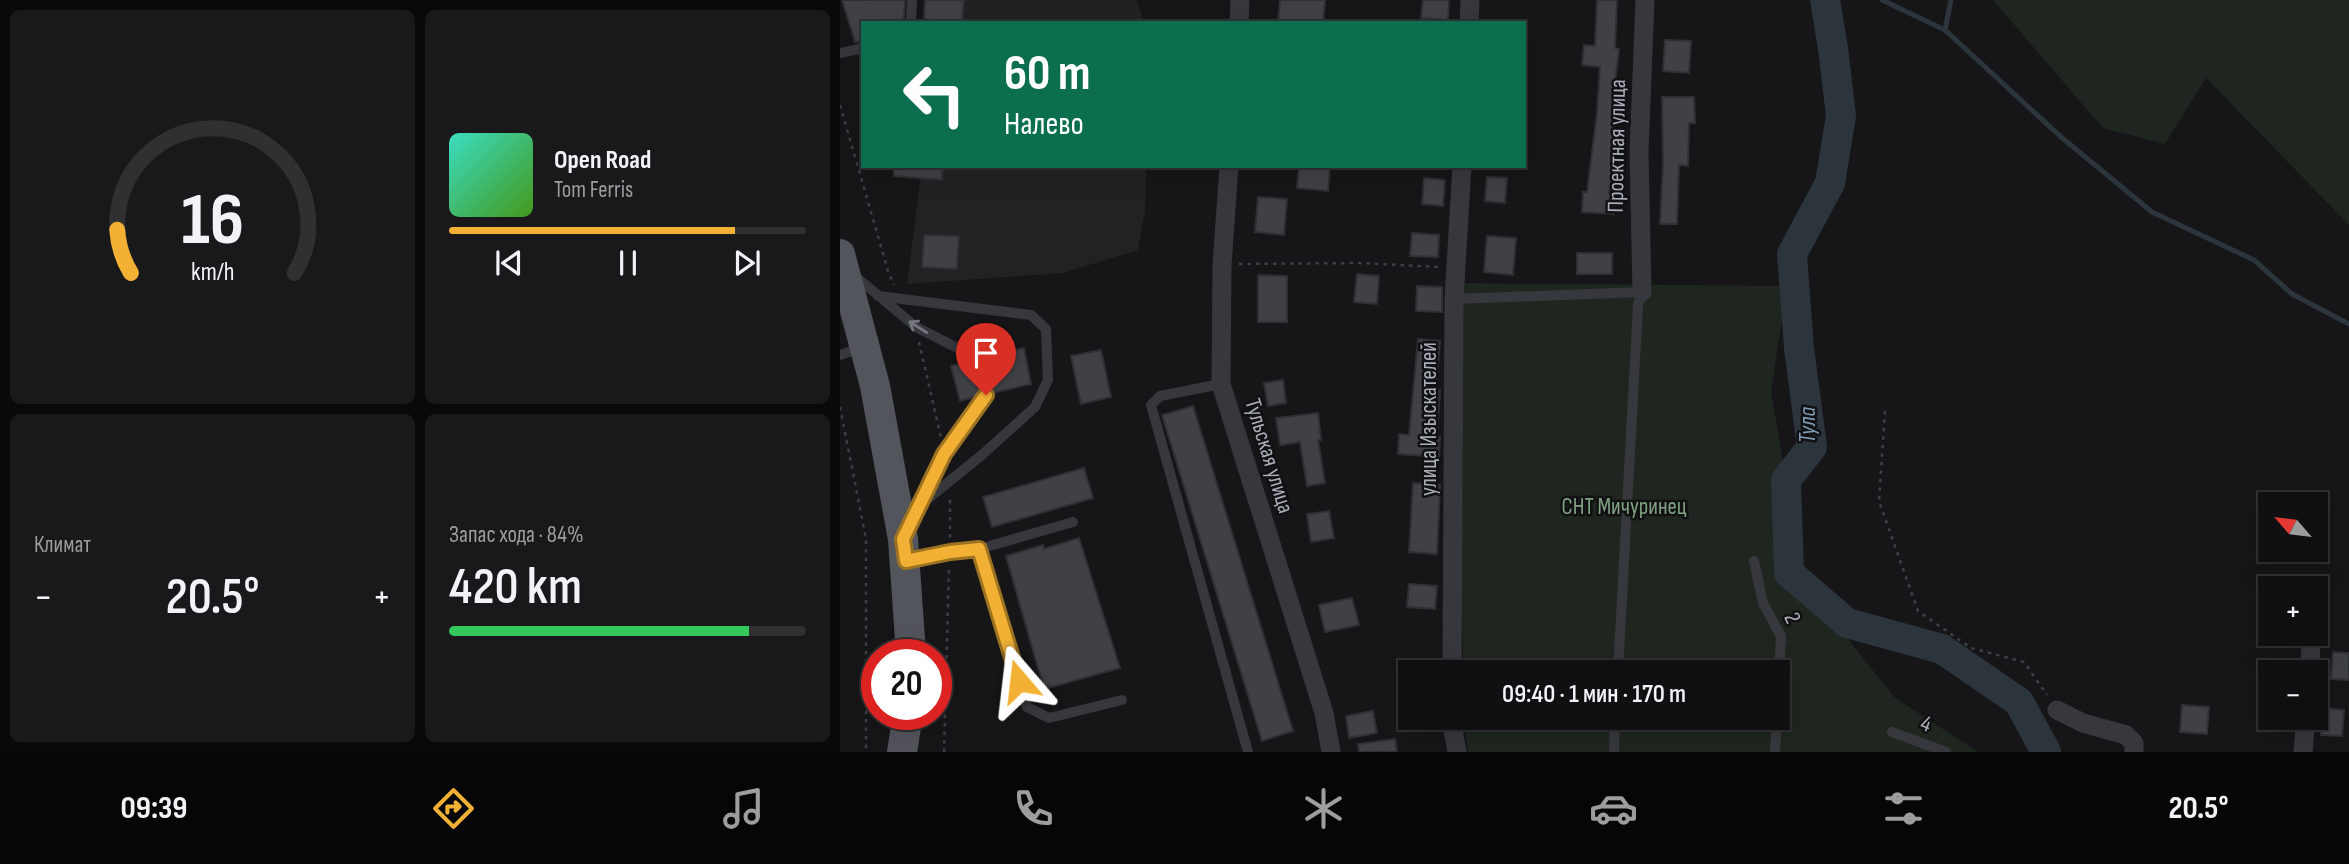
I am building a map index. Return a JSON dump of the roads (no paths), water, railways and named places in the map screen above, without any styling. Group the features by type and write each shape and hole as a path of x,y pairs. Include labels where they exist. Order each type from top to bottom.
{"main road":[{"path":"842,261 853,351 905,550 910,639"},
{"path":"902,752 905,730"}],"street":[{"path":"1238,21 1240,0"},
{"path":"1469,21 1470,0"},
{"name":"Проектная улица","path":"1642,292 1639,152 1645,0"},
{"name":"Тульская улица","path":"1229,168 1222,265 1221,384 1324,713 1331,752"},
{"name":"улица Изыскателей","path":"1452,660 1455,291 1462,168"},
{"path":"2057,710 2082,723 2126,735 2134,743 2134,752"},
{"path":"1453,730 1457,752"},
{"path":"2303,752 2305,730"}],"lane":[{"path":"911,21 912,0"},
{"path":"840,53 861,48"},
{"path":"842,261 878,296 916,327 979,359"},
{"path":"1455,291 1642,292 1637,305 1619,660"},
{"path":"878,296 1031,315 1046,329 1048,380 1035,407 919,506"},
{"path":"1221,384 1160,397 1151,405 1248,752"},
{"path":"986,395 944,454 919,506 905,550 950,552 979,549 1073,522"},
{"path":"979,549 1027,707 1049,718 1122,700"},
{"name":"2","path":"1754,561 1763,603 1781,636 1780,660"},
{"path":"1614,752 1615,730"},
{"path":"1775,752 1776,730"},
{"name":"4","path":"1892,732 1946,752"}],"waterway":[{"name":"Тула","path":"1825,0 1841,116 1830,183 1792,254 1799,348 1812,447 1786,480 1789,573 1847,623 1942,649 2019,702 2046,752"},
{"path":"1882,0 1945,30 2061,137 2152,212 2254,260 2292,294 2349,324"},
{"path":"1945,30 1951,0"}],"park label":[{"name":"СНТ Мичуринец","path":"1624,507"}]}
